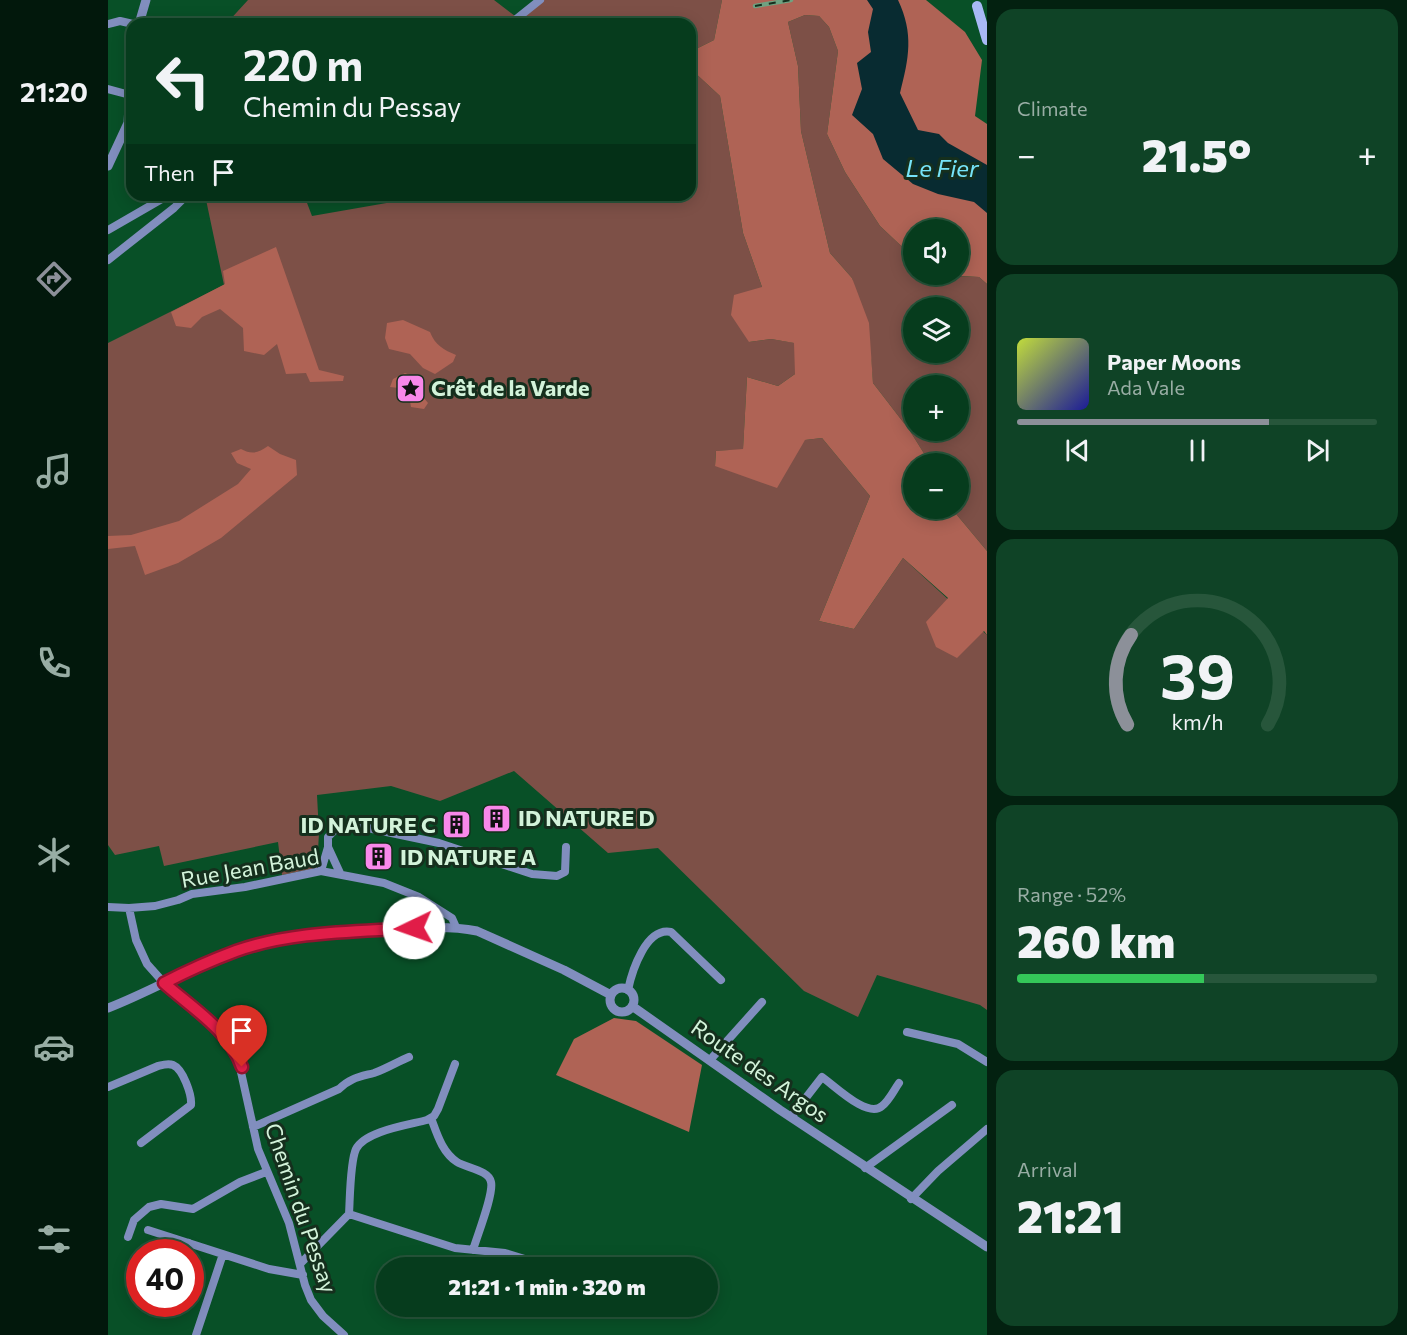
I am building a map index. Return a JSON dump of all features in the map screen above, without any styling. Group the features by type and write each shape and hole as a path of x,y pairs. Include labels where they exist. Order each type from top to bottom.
{"main road":[{"path":"976,3 987,21"},
{"path":"976,3 987,40"}],"street":[{"path":"141,18 146,0"},
{"path":"518,18 540,0"},
{"path":"108,24 120,21 126,22"},
{"path":"108,89 126,89"},
{"path":"108,166 126,131"},
{"path":"108,230 158,201"},
{"path":"108,260 180,201"},
{"path":"321,871 328,847 328,837 337,828 358,826 439,843 532,874 548,877 565,872 566,847"},
{"path":"328,847 340,873"},
{"name":"Rue Jean Baud","path":"108,907 155,906 192,894 245,887 321,871 384,883 419,897 452,918 456,927"},
{"name":"Chemin du Pessay","path":"129,908 136,940 141,953 153,971 232,1044 242,1067 266,1172 289,1223 311,1300 323,1316 344,1335"},
{"path":"108,1008 237,951 276,941 317,934 456,927 477,931 564,970 611,995"},
{"path":"628,990 632,971 647,942 657,934 666,931 671,932 722,980"},
{"path":"622,988 628,990 633,996 632,1006 624,1012 616,1010 611,1004 611,995 615,990 622,988"},
{"path":"710,1060 762,1002"},
{"name":"Route des Argos","path":"632,1006 866,1168 987,1247"},
{"path":"907,1032 958,1044 987,1062"},
{"path":"254,1127 339,1089 350,1080 375,1073 409,1057"},
{"path":"108,1087 166,1064 174,1065 179,1070 192,1100 191,1106 141,1143"},
{"path":"300,1264 349,1214 353,1156 361,1142 374,1135 431,1118 438,1109 455,1064"},
{"path":"791,1117 822,1077 865,1109 874,1110 882,1107 899,1083"},
{"path":"866,1168 952,1105"},
{"path":"431,1118 440,1142 449,1155 463,1165 486,1175 491,1181 491,1191 473,1250"},
{"path":"909,1197 987,1129"},
{"path":"909,1197 961,1144"},
{"path":"128,1237 135,1220 149,1207 161,1204 193,1209 240,1182 266,1172"},
{"path":"349,1214 455,1248 506,1253 519,1257"},
{"path":"148,1230 176,1239"},
{"path":"204,1248 269,1269 303,1275"},
{"path":"196,1335 223,1254"}],"shaded area":[{"path":"248,0 494,0 515,16 536,0 722,0 714,40 696,49 696,18 232,18"},
{"path":"722,0 926,0 965,32 982,60 975,116 987,124 987,284 979,277 969,276 969,219 903,219 903,248 880,226 845,172 827,134 838,51 829,27 819,16 805,15 788,22 798,66 801,131 830,253 852,278 869,323 873,383 903,422 903,441 916,441 924,453 903,453 903,519 960,519 987,551 987,635 984,631 957,658 936,647 926,622 948,598 903,558 854,629 819,621 870,496 822,438 805,440 777,488 715,466 716,451 743,449 747,377 778,386 795,374 794,343 771,339 749,342 731,315 734,295 762,287 743,233 720,96 696,74 696,49 714,40"},
{"path":"805,15 819,16 829,27 838,51 827,134 845,172 880,226 903,248 903,285 969,285 969,277 979,277 987,284 987,551 960,519 969,519 969,453 924,453 916,441 969,441 969,375 903,375 903,422 873,383 871,358 852,278 830,253 801,131 798,66 788,22"},
{"path":"696,74 720,96 743,233 762,287 749,342 771,339 795,343 795,374 778,386 747,377 743,450 716,451 715,466 805,440 822,438 870,496 819,621 854,629 903,558 987,635 987,1010 980,1005 877,975 858,1017 804,991 658,848 608,853 514,771 440,801 391,786 317,795 319,833 317,868 282,875 278,842 164,866 159,846 115,855 108,845 108,343 224,285 206,201 306,201 312,216 398,201 696,201"},
{"path":"276,247 319,370 344,376 343,381 310,382 306,373 286,374 277,344 264,355 244,351 243,328 220,309 202,317 191,328 176,326 171,312 225,284 223,271"},
{"path":"403,320 430,332 440,347 456,355 453,362 435,374 423,368 410,354 389,349 385,338 387,323"},
{"path":"405,373 417,378 419,392 428,403 424,409 411,407 408,389 390,387 393,379"},
{"path":"268,446 296,460 297,475 221,538 178,563 145,575 135,546 108,549 108,536 131,535 179,521 238,484 251,469 237,463 231,453 241,449 255,452"},
{"path":"614,1018 636,1021 702,1065 689,1132 556,1075 574,1039"}],"water":[{"name":"Le Fier","path":"867,0 898,0 908,35 908,57 900,93 918,130 939,134 948,143 987,165 987,213 974,202 938,194 913,184 883,159 873,134 852,115 862,89 857,63 871,52 868,32 873,9"}],"railway":[{"path":"755,6 791,0"}],"place":[{"name":"Crêt de la Varde","path":"410,388"},
{"name":"ID NATURE D","path":"497,818"},
{"name":"ID NATURE C","path":"457,825"},
{"name":"ID NATURE A","path":"379,857"}],"route":[{"path":"242,1067 232,1044 225,1036 164,983 237,951 276,941 317,934 414,928"}]}
